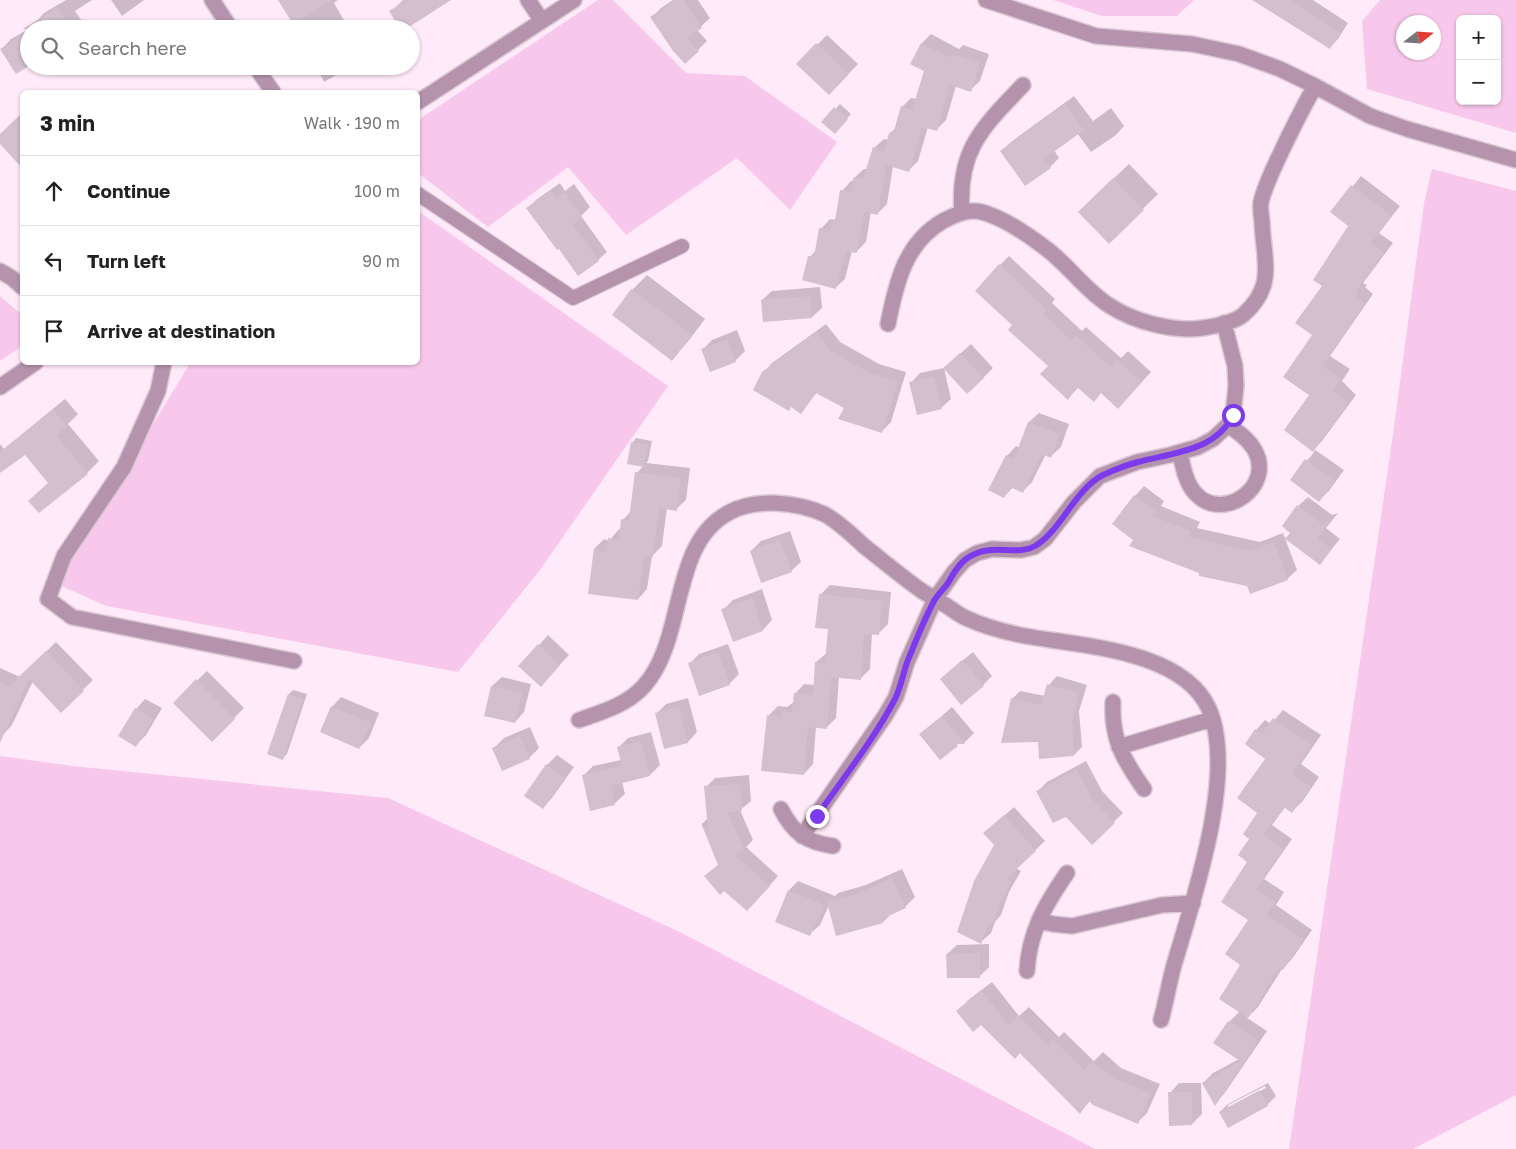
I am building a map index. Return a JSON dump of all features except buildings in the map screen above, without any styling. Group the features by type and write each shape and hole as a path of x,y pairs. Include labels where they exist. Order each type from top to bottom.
{"street":[{"path":"212,0 225,20"},
{"path":"528,0 542,21"},
{"path":"420,101 574,0"},
{"path":"986,0 1096,36 1192,44 1219,49 1280,69 1370,116 1407,129 1516,160"},
{"path":"261,75 272,90"},
{"path":"962,213 963,169 970,152 990,120 1023,85"},
{"path":"888,324 900,273 907,257 917,242 928,231 957,214 975,211 997,218 1050,251 1092,293 1127,316 1157,326 1196,329 1241,317 1258,299 1266,279 1261,203 1267,182 1286,140 1315,86"},
{"path":"0,271 20,285"},
{"path":"802,836 885,716 896,697 907,662 935,599 965,560 977,553 992,549 1022,550 1034,547 1045,539 1074,502 1100,476 1137,462 1198,446 1213,439 1228,425 1233,415 1236,386 1235,366 1224,323"},
{"path":"0,387 32,365"},
{"path":"163,365 158,391 124,467 64,556 48,599 72,617 294,661"},
{"path":"1180,452 1186,476 1197,496 1218,504 1228,503 1246,495 1260,474 1259,464 1255,450 1248,440 1228,425"},
{"path":"579,720 612,708 628,699 643,686 657,667 667,644 687,569 696,546 713,523 731,511 757,503 803,507 826,515 887,565 962,617 989,628 1092,645 1125,653 1179,675 1195,689 1208,707 1215,730 1218,755 1216,789 1210,830 1193,903 1173,968 1161,1020"},
{"path":"1113,702 1112,721 1119,747 1127,764 1144,789"},
{"path":"1119,747 1212,719"},
{"path":"781,809 788,822 802,836 816,844 833,846"},
{"path":"1027,972 1028,952 1039,920 1044,908 1066,873"},
{"path":"1039,920 1052,924 1072,926 1162,905 1193,903"}],"lane":[{"path":"420,195 572,298 682,246"}],"shaded area":[{"path":"598,0 613,0 686,73 745,76 837,142 790,210 737,158 626,235 568,167 488,227 420,175 420,119"},
{"path":"1053,0 1194,0 1177,16 1102,16"},
{"path":"1380,0 1516,0 1516,133 1367,89 1362,21"},
{"path":"1432,169 1516,191 1516,1095 1413,1149 1289,1149 1392,441 1424,203"},
{"path":"420,212 668,386 540,570 458,672 106,606 57,584 189,365 420,365"},
{"path":"0,296 20,313 20,347 0,361"},
{"path":"0,756 73,766 388,798 682,933 1095,1149 0,1149"}],"route":[{"path":"817,816 873,736 896,697 907,662 935,599 965,560 977,553 992,549 1022,550 1034,547 1045,539 1074,502 1100,476 1137,462 1170,455 1198,446 1213,439 1228,425 1233,415"}]}
